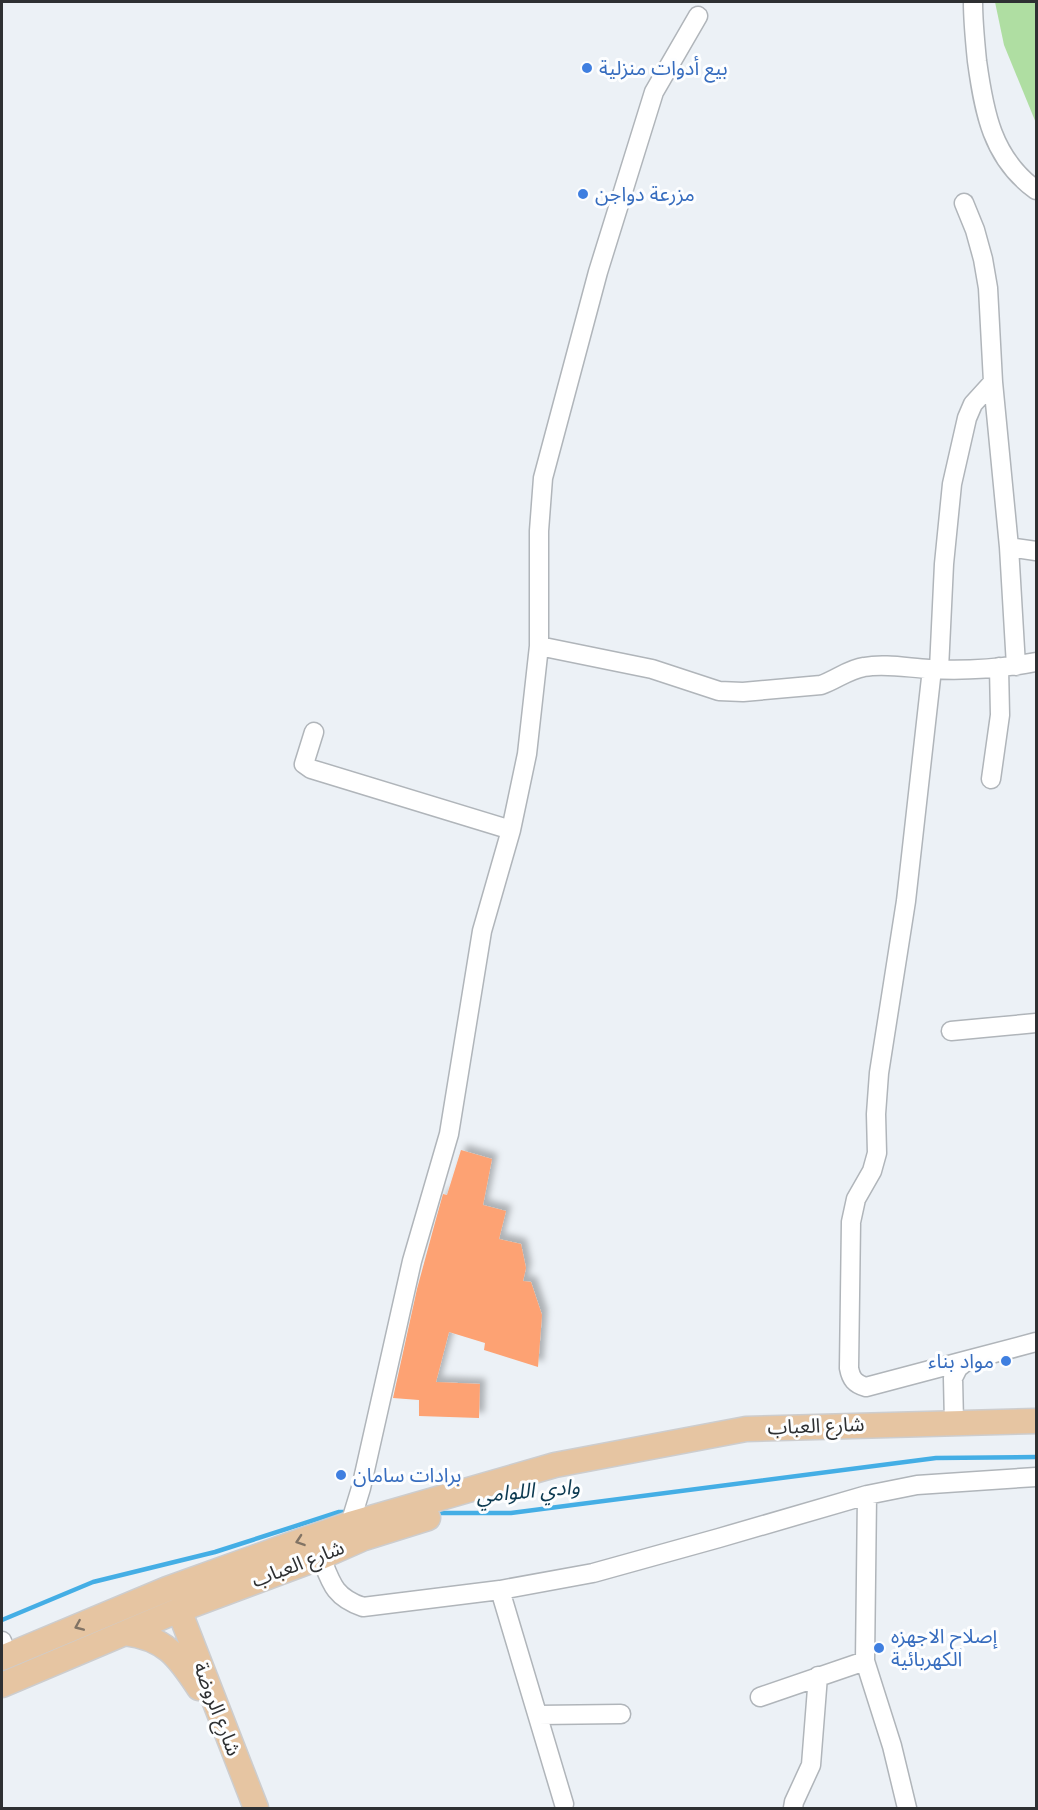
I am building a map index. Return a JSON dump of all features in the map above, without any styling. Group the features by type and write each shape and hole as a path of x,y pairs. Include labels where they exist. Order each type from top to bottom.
{"main road":[{"name":"شارع العباب","path":"3,1653 167,1589 350,1524 555,1465 746,1429 1036,1421"},
{"name":"شارع العباب","path":"2,1685 179,1610 321,1557 364,1538 558,1477 599,1457"},
{"path":"321,1557 350,1524 367,1526 413,1516 446,1512"},
{"path":"119,1609 156,1603 179,1610 186,1599 200,1587 245,1568 258,1556"},
{"path":"198,1659 203,1616 207,1608 223,1594"},
{"name":"شارع الروضة","path":"179,1610 256,1809"},
{"path":"125,1633 142,1635 174,1653 224,1726"},
{"path":"3,1653 22,1660 49,1654 79,1652"}],"street":[{"path":"973,2 981,88 990,128 1014,171 1036,190"},
{"path":"350,1524 361,1488 412,1262 449,1134 482,931 511,830 527,754 539,646 539,531 543,478 598,272 654,92 698,16"},
{"path":"964,203 984,259 988,288 993,382 1009,547 1008,666 991,778"},
{"path":"993,382 973,404 967,418 952,484 935,669 906,902 879,1073 877,1153 872,1171 856,1198 851,1222 850,1375 853,1381 866,1387 1036,1342"},
{"path":"1009,547 1036,551"},
{"path":"539,646 652,669 707,688 731,693 821,685 855,669 870,666 935,669 1008,666 1036,662"},
{"path":"314,732 304,764 310,769 511,830"},
{"path":"951,1031 1036,1023"},
{"path":"954,1423 953,1378 958,1368 968,1360"},
{"path":"321,1557 331,1583 342,1598 363,1607 500,1590 593,1573 867,1495 917,1485 1036,1477"},
{"path":"867,1495 865,1661 892,1746 907,1809"},
{"path":"500,1590 564,1804"},
{"path":"759,1697 865,1661"},
{"path":"793,1809 811,1765 818,1676"},
{"path":"538,1715 621,1714"}],"green space":[{"path":"995,2 1036,2 1036,123 1004,45"}],"building":[{"path":"461,1150 492,1159 483,1205 506,1211 499,1239 521,1244 526,1268 523,1281 531,1282 542,1315 538,1367 484,1350 485,1343 449,1332 436,1382 480,1384 479,1418 419,1416 419,1400 393,1398 417,1289 436,1219 443,1194 447,1195"}],"waterway":[{"name":"وادي اللوامي","path":"433,1513 511,1513 936,1458 1036,1457"},
{"name":"وادي اللوامي","path":"2,1620 93,1582 215,1552 339,1512 350,1512"}],"place":[{"name":"بيع أدوات منزلية","path":"587,68"},
{"name":"مزرعة دواجن","path":"583,194"},
{"name":"مواد بناء","path":"1006,1361"},
{"name":"برادات سامان","path":"341,1475"},
{"name":"إصلاح الاجهزه الكهربائية","path":"879,1648"}]}
